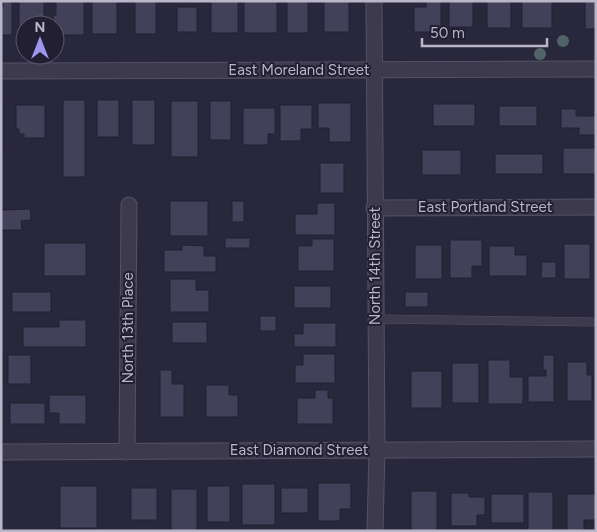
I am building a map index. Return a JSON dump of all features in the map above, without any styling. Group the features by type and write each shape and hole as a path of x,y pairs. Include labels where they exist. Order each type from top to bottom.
{"street":[{"name":"North 14th Street","path":"374,1 375,531"},
{"name":"East Moreland Street","path":"1,71 596,69"},
{"name":"North 13th Place","path":"127,452 129,205"},
{"name":"East Portland Street","path":"374,208 596,207"},
{"name":"East Diamond Street","path":"1,452 596,448"}],"lane":[{"path":"375,319 596,322"}],"building":[{"path":"3,1 12,1 12,35 1,35 1,7 3,7"},
{"path":"19,1 44,1 44,15 19,15"},
{"path":"56,1 84,1 84,35 65,35 65,15 56,15"},
{"path":"92,1 117,1 117,34 92,34"},
{"path":"135,1 156,1 156,34 135,34"},
{"path":"211,1 238,1 238,33 211,33"},
{"path":"244,1 277,1 277,33 244,33"},
{"path":"287,1 308,1 308,33 287,33"},
{"path":"324,1 349,1 349,32 324,32"},
{"path":"426,1 441,1 441,32 414,32 414,7 426,7"},
{"path":"449,1 473,1 473,27 449,27"},
{"path":"487,1 511,1 511,28 487,28"},
{"path":"522,1 552,1 552,28 522,28"},
{"path":"585,1 596,1 596,29 585,29"},
{"path":"177,7 197,7 197,32 177,32"},
{"path":"1,100 3,100 3,151 1,151"},
{"path":"63,100 85,100 85,177 63,177"},
{"path":"97,100 119,100 119,137 97,137"},
{"path":"132,100 155,100 155,145 132,145"},
{"path":"171,101 198,101 198,157 171,157"},
{"path":"210,101 231,101 231,140 210,140"},
{"path":"318,103 351,103 351,142 329,142 329,128 318,128"},
{"path":"433,104 475,104 475,126 433,126"},
{"path":"16,105 45,105 45,138 24,138 24,134 19,134 19,129 16,129"},
{"path":"280,105 312,105 312,129 301,129 301,141 280,141"},
{"path":"499,106 537,106 537,126 499,126"},
{"path":"243,108 275,108 275,134 268,134 268,145 243,145"},
{"path":"561,109 576,109 576,116 594,116 594,109 596,109 596,135 579,135 579,128 561,128"},
{"path":"563,148 596,148 596,174 563,174"},
{"path":"422,150 461,150 461,175 422,175"},
{"path":"495,154 543,154 543,174 495,174"},
{"path":"320,163 344,163 344,193 320,193"},
{"path":"170,201 208,201 208,236 170,236"},
{"path":"232,201 244,201 244,222 232,222"},
{"path":"317,203 335,203 335,235 295,235 295,214 317,214"},
{"path":"30,209 31,220 21,221 22,230 1,230 1,210"},
{"path":"225,238 250,238 250,248 225,248"},
{"path":"312,239 334,239 334,271 298,271 298,246 312,246"},
{"path":"450,240 482,240 482,266 472,266 472,278 450,278"},
{"path":"44,243 86,243 86,276 44,276"},
{"path":"564,244 590,244 590,279 564,279"},
{"path":"182,245 204,246 204,256 216,256 216,272 164,272 164,250 182,250"},
{"path":"415,245 442,245 442,279 415,279"},
{"path":"489,246 515,246 515,255 527,255 527,276 489,276"},
{"path":"542,262 556,262 556,278 541,278"},
{"path":"170,279 196,279 196,290 209,290 209,312 170,312"},
{"path":"294,286 331,286 331,308 294,308"},
{"path":"12,292 51,292 51,312 12,312"},
{"path":"405,292 428,292 428,307 405,307"},
{"path":"260,316 276,316 276,331 260,331"},
{"path":"59,320 86,320 86,347 23,347 23,327 59,327"},
{"path":"172,322 207,322 207,343 172,343"},
{"path":"303,323 336,323 336,347 294,347 294,334 303,334"},
{"path":"303,354 335,354 335,383 295,383 295,365 303,365"},
{"path":"8,355 31,355 31,384 8,384"},
{"path":"543,355 554,355 554,402 528,402 528,376 546,376 546,370 543,370"},
{"path":"488,360 510,360 510,377 523,377 523,404 488,404"},
{"path":"567,362 587,362 587,375 592,375 592,401 567,401"},
{"path":"452,363 479,363 479,403 452,403"},
{"path":"160,370 172,370 172,384 184,384 184,417 160,417"},
{"path":"411,371 442,371 442,408 411,408"},
{"path":"206,385 229,385 229,395 238,395 238,417 206,417"},
{"path":"315,390 328,390 328,398 333,398 333,424 297,424 297,398 315,398"},
{"path":"49,395 86,395 86,424 59,424 59,413 49,413"},
{"path":"10,403 45,403 45,424 10,424"},
{"path":"318,483 351,483 351,509 340,509 340,521 318,521"},
{"path":"242,484 275,484 275,525 242,525"},
{"path":"60,486 97,486 97,528 60,528"},
{"path":"207,486 230,486 230,522 207,522"},
{"path":"131,488 157,488 157,520 131,520"},
{"path":"281,488 308,488 308,513 281,513"},
{"path":"171,489 197,489 197,531 171,531"},
{"path":"411,491 437,491 437,531 411,531"},
{"path":"528,492 553,492 553,530 528,530"},
{"path":"451,493 469,493 469,497 485,497 485,515 477,515 477,526 451,526"},
{"path":"491,494 524,494 524,523 491,523"},
{"path":"567,494 596,494 596,520 584,520 584,531 567,531"}]}
